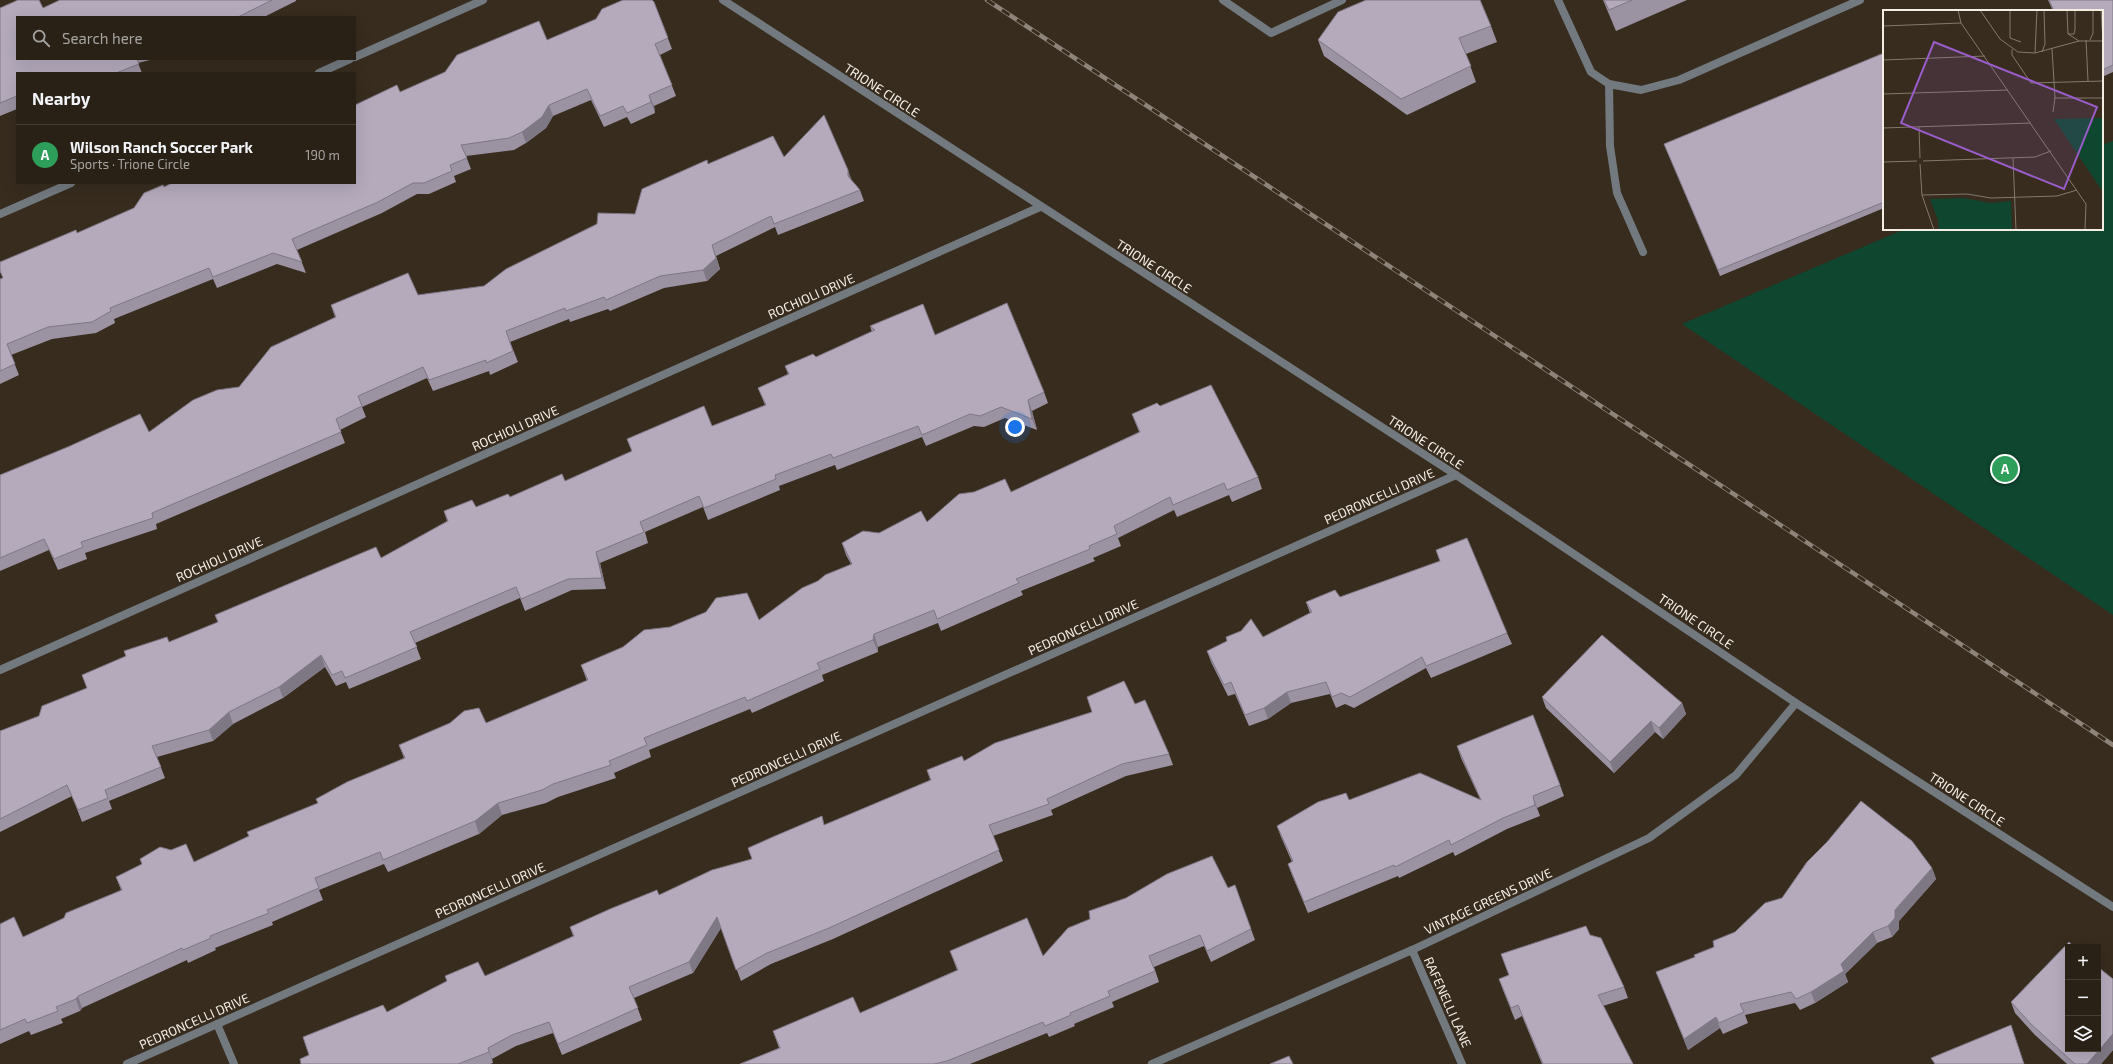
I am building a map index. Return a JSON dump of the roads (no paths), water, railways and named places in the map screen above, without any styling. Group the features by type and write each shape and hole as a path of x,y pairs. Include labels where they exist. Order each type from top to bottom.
{"street":[{"path":"356,57 483,0"},
{"name":"TRIONE CIRCLE","path":"723,0 1040,207 1456,475 1796,703 2113,908"},
{"path":"1223,0 1271,32 1342,0"},
{"path":"1558,0 1591,72 1609,84 1641,90 1679,80 1860,0"},
{"path":"321,72 348,60"},
{"path":"1609,84 1610,146 1617,193 1643,252"},
{"path":"0,214 69,184"},
{"name":"ROCHIOLI DRIVE","path":"0,670 1040,207"},
{"name":"PEDRONCELLI DRIVE","path":"127,1064 1456,475"},
{"name":"VINTAGE GREENS DRIVE","path":"1152,1064 1412,950 1649,838 1736,775 1796,703"},
{"name":"RAFENELLI LANE","path":"1412,950 1462,1064"},
{"path":"217,1024 234,1064"}],"railway":[{"path":"987,0 2113,745"}],"place":[{"name":"Wilson Ranch Soccer Park","path":"2005,469"}]}
